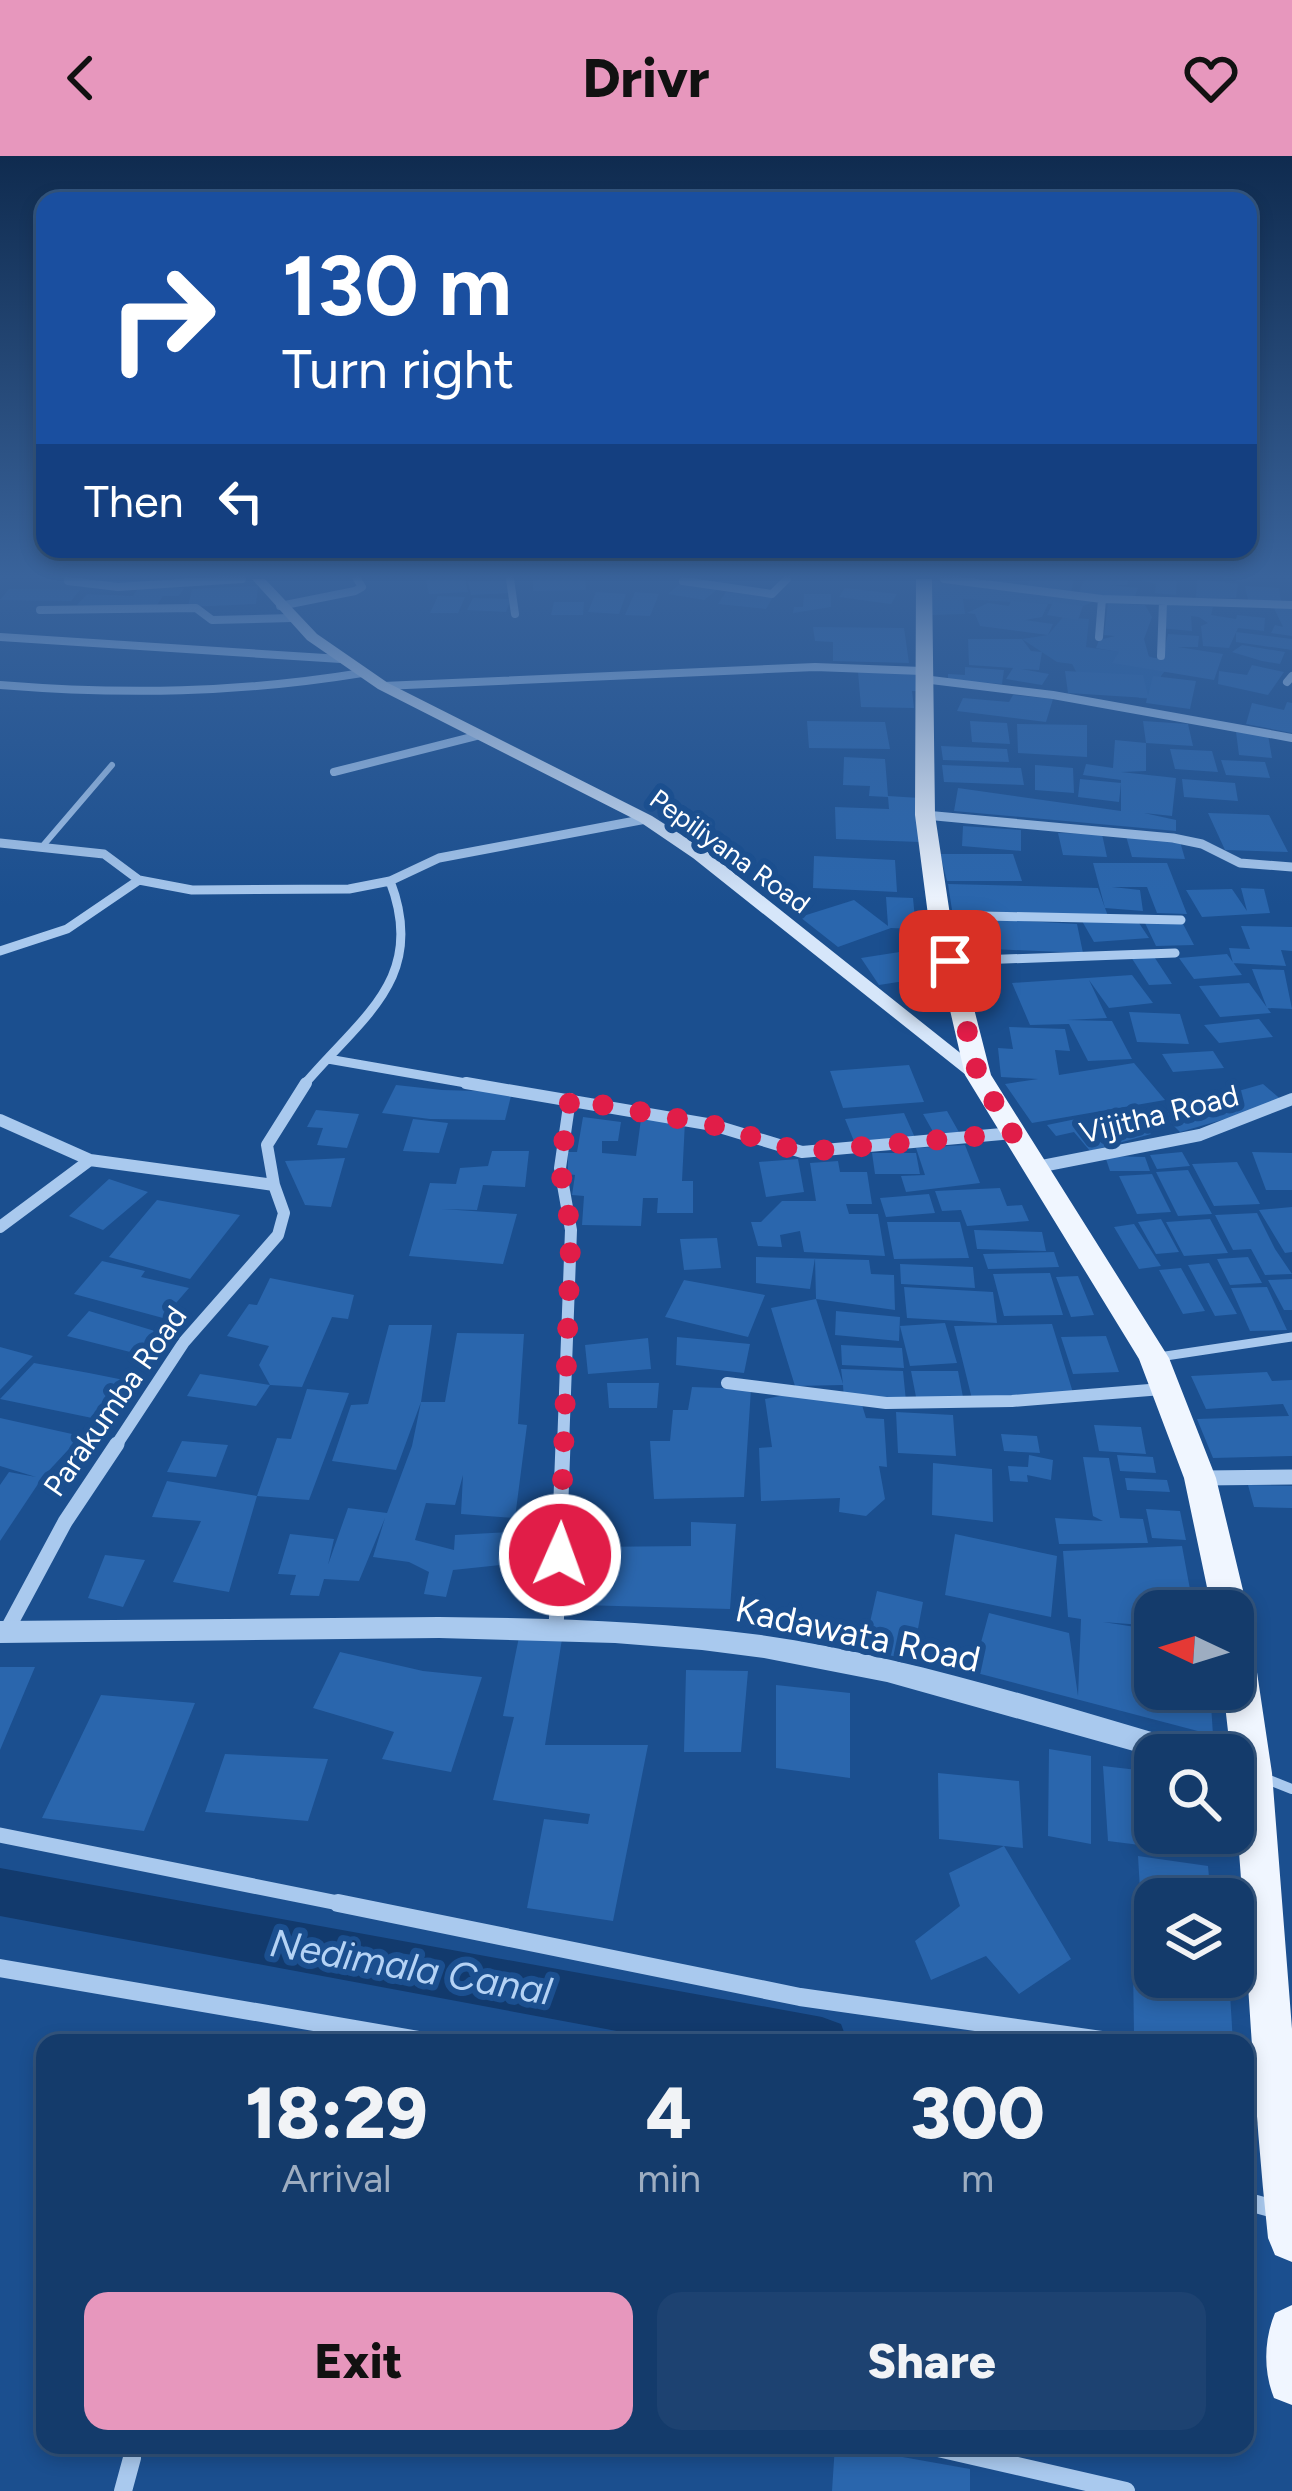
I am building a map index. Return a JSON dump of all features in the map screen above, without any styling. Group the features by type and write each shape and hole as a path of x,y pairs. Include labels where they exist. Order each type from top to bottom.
{"main road":[{"name":"Pepiliyana Road","path":"387,688 646,819 699,854 978,1075"},
{"path":"923,688 925,815 939,915 978,1075 1154,1358 1200,1478 1225,1590"},
{"path":"1251,1854 1292,2239"},
{"path":"1292,2330 1292,2380"}],"street":[{"path":"38,688 128,695 198,688"},
{"path":"1007,688 1292,738"},
{"path":"334,772 476,736"},
{"path":"925,815 1173,838 1240,863 1292,867"},
{"path":"0,951 67,929 139,880 237,892 349,889 390,881 439,858 646,819"},
{"path":"0,843 104,854 124,863 139,880"},
{"path":"0,1120 90,1160 274,1185 266,1148 292,1094 328,1059 403,964 407,932 401,899 390,881"},
{"path":"939,915 1181,920"},
{"path":"950,961 1175,953"},
{"path":"328,1059 713,1125 802,1152 1013,1133"},
{"path":"556,1631 571,1230 560,1168 570,1099"},
{"name":"Vijitha Road","path":"1036,1168 1173,1141 1291,1102"},
{"path":"0,1227 90,1160"},
{"name":"Parakumba Road","path":"3,1632 65,1522 184,1342 278,1234 284,1213 274,1185"},
{"path":"727,1383 886,1402 1012,1401 1168,1389"},
{"path":"1200,1478 1292,1477"},
{"name":"Kadawata Road","path":"3,1632 556,1631 703,1639 839,1659 1134,1740"},
{"path":"0,1835 800,1997 1060,2034"},
{"path":"0,1968 384,2034"},
{"path":"1254,2199 1288,2191"},
{"path":"965,2454 1126,2491"},
{"path":"123,2491 132,2458"}],"lane":[{"path":"41,848 112,765"},
{"path":"1154,1358 1292,1337"},
{"path":"1254,1774 1292,1789"}],"shaded area":[{"path":"1135,688 1160,688 1159,699 1139,698"}],"building":[{"path":"859,688 921,688 912,691 914,708 861,707"},
{"path":"1067,688 1146,688 1148,696 1150,688 1195,688 1190,709 1146,703 1147,698 1068,693"},
{"path":"1236,688 1273,688 1268,695"},
{"path":"1013,695 1053,699 1046,722 957,711 963,698 1009,702"},
{"path":"1287,702 1292,703 1292,733 1246,724 1252,703 1284,710"},
{"path":"807,721 885,722 890,749 809,748"},
{"path":"970,721 1007,723 1010,744 972,742"},
{"path":"1143,721 1188,724 1193,746 1146,743"},
{"path":"1017,724 1087,725 1087,757 1018,753"},
{"path":"1236,732 1268,735 1272,758 1239,755"},
{"path":"1115,740 1146,743 1146,771 1121,772 1176,778 1172,816 1144,813 1176,820 1176,831 954,811 958,788 1121,811 1121,780 1083,775 1086,764 1113,768"},
{"path":"941,746 1007,749 1009,762 943,760"},
{"path":"1170,749 1212,751 1218,772 1175,769"},
{"path":"844,757 885,759 888,796 920,798 920,842 836,839 835,807 889,809 888,797 869,796 870,786 843,785"},
{"path":"1221,760 1265,762 1270,778 1226,775"},
{"path":"942,765 1021,768 1024,785 944,782"},
{"path":"1035,765 1073,768 1074,793 1035,790"},
{"path":"1080,779 1121,783 1119,802 1078,797"},
{"path":"1182,779 1235,783 1238,801 1184,797"},
{"path":"1208,813 1269,815 1288,852 1225,850"},
{"path":"963,826 1021,830 1021,851 962,846"},
{"path":"1058,833 1102,834 1107,857 1063,855"},
{"path":"1126,836 1179,838 1185,859 1132,857"},
{"path":"940,854 1013,854 1022,881 947,881"},
{"path":"814,856 895,860 897,892 813,888"},
{"path":"1093,863 1167,863 1187,914 1157,913 1147,887 1112,887 1140,890 1143,911 1105,908"},
{"path":"948,884 1098,888 1108,916 952,910"},
{"path":"1241,888 1264,889 1270,913 1202,917 1186,890 1232,889 1247,911"},
{"path":"886,897 913,898 916,929 891,928 838,947 800,917 854,900 888,926"},
{"path":"958,917 977,917 985,956 965,956"},
{"path":"1135,917 1149,938 1094,942 1082,921"},
{"path":"988,919 1077,924 1083,953 991,949"},
{"path":"1182,922 1194,945 1156,946 1145,923"},
{"path":"1241,926 1292,927 1292,951 1281,950 1286,966 1233,963 1229,948 1250,949"},
{"path":"904,933 925,934 927,952 906,951"},
{"path":"906,951 924,978 879,985 861,958"},
{"path":"1227,954 1242,975 1194,979 1179,958"},
{"path":"1153,955 1172,984 1149,985 1131,957"},
{"path":"1252,969 1284,970 1292,1009 1267,1008"},
{"path":"1132,975 1153,1003 1109,1008 1089,980 1107,1018 1067,1020 1112,1021 1132,1059 1088,1061 1069,1024 1030,1025 1012,983"},
{"path":"1249,983 1271,1013 1220,1017 1199,986"},
{"path":"1129,1012 1180,1014 1189,1044 1137,1042"},
{"path":"1259,1019 1273,1037 1219,1043 1204,1025"},
{"path":"1009,1027 1065,1029 1070,1051 1055,1050 1059,1075 1134,1063 1165,1100 1032,1123 1005,1084 1038,1079 1001,1077 998,1048 1013,1049"},
{"path":"1213,1051 1224,1068 1173,1072 1162,1054"},
{"path":"909,1065 924,1102 843,1108 830,1071"},
{"path":"1263,1084 1284,1102 1180,1132 1161,1113"},
{"path":"396,1085 512,1092 505,1120 430,1119 382,1113"},
{"path":"316,1110 359,1114 347,1148 317,1145 323,1128 307,1127"},
{"path":"947,1111 960,1134 936,1137 923,1114"},
{"path":"904,1113 916,1140 856,1146 845,1119"},
{"path":"1134,1116 1151,1134 1090,1151 1074,1132 1056,1136 1047,1125 1076,1119 1084,1129"},
{"path":"583,1117 621,1122 618,1141 602,1141 602,1153 636,1156 641,1119 685,1121 682,1181 693,1181 693,1213 657,1213 658,1198 643,1198 641,1226 582,1225 584,1196 572,1195 575,1175 568,1174 568,1152 577,1152"},
{"path":"413,1119 448,1123 439,1153 403,1151"},
{"path":"965,1145 980,1183 906,1192 901,1176 925,1175 916,1148"},
{"path":"492,1151 529,1151 525,1187 483,1185 477,1210 442,1209 517,1214 503,1264 409,1256 430,1183 456,1184 460,1168 488,1166"},
{"path":"1182,1152 1190,1166 1157,1169 1150,1155"},
{"path":"1252,1152 1292,1153 1292,1190 1266,1190"},
{"path":"872,1153 916,1153 920,1174 875,1174"},
{"path":"1105,1156 1145,1157 1150,1171 1110,1171"},
{"path":"345,1158 331,1207 305,1205 285,1161"},
{"path":"798,1159 804,1192 766,1197 759,1162"},
{"path":"838,1161 840,1172 867,1172 872,1204 846,1204 849,1214 878,1214 885,1256 804,1252 800,1231 780,1235 782,1247 758,1246 751,1222 761,1222 782,1201 816,1201 810,1163"},
{"path":"1237,1162 1260,1204 1214,1206 1192,1164"},
{"path":"1188,1170 1212,1214 1178,1216 1156,1172"},
{"path":"1152,1174 1171,1212 1137,1214 1119,1176"},
{"path":"109,1179 148,1192 103,1230 69,1216"},
{"path":"1000,1188 1007,1206 1022,1205 1029,1221 967,1226 961,1210 942,1211 935,1191"},
{"path":"929,1194 935,1213 886,1217 880,1198"},
{"path":"157,1200 240,1215 190,1279 109,1257"},
{"path":"1292,1207 1292,1252 1285,1253 1259,1210"},
{"path":"1257,1213 1292,1274 1265,1275 1251,1249 1233,1250 1215,1215"},
{"path":"1161,1219 1179,1252 1156,1254 1138,1222"},
{"path":"1210,1219 1228,1253 1184,1256 1166,1222"},
{"path":"887,1222 960,1222 969,1258 894,1259"},
{"path":"1134,1224 1161,1266 1139,1269 1114,1227"},
{"path":"974,1230 1042,1232 1046,1251 977,1249"},
{"path":"717,1238 721,1268 684,1270 680,1239"},
{"path":"1054,1252 1059,1267 988,1269 983,1254"},
{"path":"756,1257 815,1259 810,1289 756,1283"},
{"path":"1248,1257 1262,1283 1230,1285 1217,1259"},
{"path":"815,1259 869,1260 871,1274 894,1275 895,1310 816,1299"},
{"path":"102,1261 145,1271 141,1277 189,1288 163,1318 74,1294"},
{"path":"1209,1263 1237,1314 1215,1316 1188,1265"},
{"path":"900,1264 973,1267 975,1288 901,1284"},
{"path":"1181,1268 1205,1311 1183,1314 1159,1270"},
{"path":"1050,1273 1063,1315 1004,1316 993,1274"},
{"path":"1078,1276 1094,1315 1071,1317 1056,1277"},
{"path":"270,1278 354,1295 348,1319 332,1317 302,1387 270,1385 259,1365 269,1346 227,1336 249,1304 257,1305"},
{"path":"1292,1279 1292,1310 1284,1310 1268,1280"},
{"path":"684,1280 765,1295 748,1337 665,1317"},
{"path":"904,1287 993,1292 997,1323 907,1318"},
{"path":"1267,1287 1287,1330 1250,1331 1231,1288"},
{"path":"816,1299 843,1384 841,1369 903,1371 906,1401 844,1400 843,1385 795,1386 771,1308"},
{"path":"89,1311 158,1332 138,1354 67,1336"},
{"path":"836,1311 900,1317 899,1341 835,1335"},
{"path":"945,1323 957,1363 910,1366 900,1326"},
{"path":"1052,1324 1074,1396 972,1399 954,1326"},
{"path":"389,1325 432,1325 421,1402 396,1470 332,1461 351,1405 368,1404"},
{"path":"457,1333 524,1334 518,1424 527,1425 515,1518 461,1514 463,1475 455,1505 426,1503 415,1540 454,1550 455,1535 510,1532 510,1564 453,1570 446,1597 424,1594 429,1572 409,1562 373,1557 385,1518 359,1581 324,1579 319,1596 290,1595 296,1575 278,1574 290,1534 334,1539 328,1565 348,1508 387,1513 412,1446 421,1402 445,1402"},
{"path":"1106,1336 1119,1372 1073,1374 1061,1337"},
{"path":"677,1337 750,1344 744,1373 676,1365"},
{"path":"648,1338 651,1369 588,1374 585,1345"},
{"path":"841,1345 902,1348 904,1368 842,1365"},
{"path":"0,1347 33,1356 0,1390"},
{"path":"34,1363 129,1381 97,1419 0,1399"},
{"path":"911,1371 958,1371 963,1397 916,1397"},
{"path":"1267,1372 1272,1381 1292,1380 1292,1456 1213,1458 1197,1419 1289,1416 1283,1404 1206,1409 1191,1376"},
{"path":"200,1374 270,1385 256,1406 187,1396"},
{"path":"607,1383 659,1383 657,1408 609,1408"},
{"path":"692,1387 751,1389 744,1497 654,1499 650,1441 670,1441 673,1410 688,1410"},
{"path":"307,1389 349,1393 309,1500 257,1496 277,1438 291,1439"},
{"path":"790,1394 862,1405 866,1418 884,1419 887,1467 879,1466 885,1499 866,1516 839,1512 840,1498 761,1501 759,1448 772,1447 765,1399"},
{"path":"896,1412 953,1415 956,1456 898,1453"},
{"path":"0,1418 81,1436 42,1478 0,1541 0,1485 9,1472 36,1477 0,1466"},
{"path":"1094,1425 1141,1427 1146,1454 1099,1451"},
{"path":"1001,1434 1037,1436 1040,1453 1004,1451"},
{"path":"182,1441 228,1445 216,1477 167,1472"},
{"path":"1029,1455 1053,1460 1051,1480 1027,1475 1028,1482 1010,1481 1008,1466 1028,1467"},
{"path":"1117,1455 1153,1457 1156,1473 1120,1471"},
{"path":"1083,1457 1109,1458 1120,1518 1143,1519 1148,1543 1059,1544 1055,1518 1103,1521 1093,1516"},
{"path":"933,1463 992,1469 993,1522 932,1515"},
{"path":"1125,1478 1167,1480 1170,1492 1127,1490"},
{"path":"167,1481 257,1496 229,1592 173,1582 201,1521 152,1517"},
{"path":"1248,1485 1292,1486 1292,1508 1254,1507"},
{"path":"1146,1509 1180,1511 1186,1540 1152,1538"},
{"path":"691,1522 736,1524 730,1609 579,1605 587,1547 691,1546"},
{"path":"955,1534 1057,1556 1051,1617 945,1595"},
{"path":"1182,1546 1190,1590 1134,1590 1134,1624 1103,1622 1134,1627 1134,1710 1211,1710 1213,1734 973,1672 989,1613 1069,1633 1078,1696 1081,1619 1068,1617 1063,1551"},
{"path":"105,1555 145,1560 123,1607 88,1598"},
{"path":"877,1591 923,1602 916,1639 963,1651 959,1672 864,1649"},
{"path":"519,1637 562,1639 545,1745 648,1745 613,1921 527,1908 544,1819 588,1824 590,1814 493,1800 514,1717 503,1716"},
{"path":"340,1652 423,1671 482,1677 451,1772 382,1759 394,1732 313,1708"},
{"path":"0,1667 35,1667 0,1750"},
{"path":"686,1670 748,1671 741,1752 684,1752"},
{"path":"776,1685 850,1693 850,1778 776,1768"},
{"path":"101,1695 195,1703 144,1831 42,1818"},
{"path":"1049,1749 1091,1756 1091,1844 1048,1836"},
{"path":"225,1754 328,1759 308,1821 205,1812"},
{"path":"1103,1766 1134,1770 1134,1844 1108,1841"},
{"path":"938,1773 1019,1781 1023,1848 939,1839"},
{"path":"1004,1846 1071,1959 1019,1994 986,1956 931,1980 915,1941 960,1906 949,1873"},
{"path":"1138,1856 1208,1866 1209,1878 1139,1878"},
{"path":"1132,1897 1134,1998 1230,1998 1232,2034 1134,2034"},
{"path":"834,2454 886,2454 970,2469 970,2491 832,2491"}],"waterway":[{"name":"Nedimala Canal","path":"0,1892 773,2034"},
{"name":"Nedimala Canal","path":"1254,2096 1292,2098"}],"route":[{"path":"560,1555 571,1230 560,1168 570,1099 713,1125 802,1152 1013,1133 978,1075 950,961"}]}
